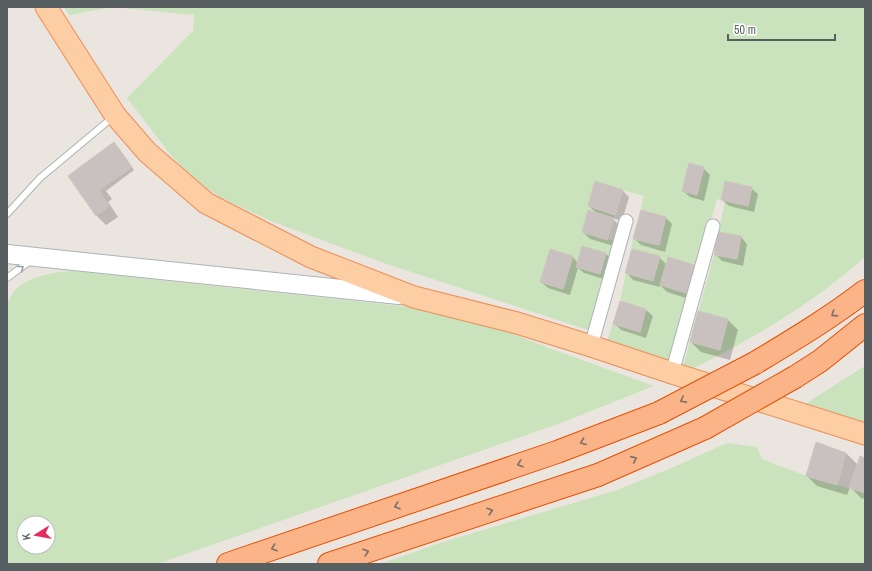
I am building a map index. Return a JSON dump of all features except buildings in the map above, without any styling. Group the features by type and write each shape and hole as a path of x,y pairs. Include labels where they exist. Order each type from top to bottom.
{"highway":[{"path":"228,564 557,452 659,413 755,363 843,308 865,291"},
{"path":"329,564 598,475 705,428 795,377 820,361 865,325"}],"main road":[{"path":"46,7 115,115 147,152 206,203 311,257 414,297 517,323 865,434"}],"street":[{"path":"591,346 626,221"},
{"path":"672,373 713,226"},
{"path":"7,254 414,297"}],"lane":[{"path":"7,214 40,178 115,115"},
{"path":"7,278 34,257"}],"green space":[{"path":"64,7 112,7 69,15"},
{"path":"112,7 865,7 865,257 824,290 781,320 690,370 683,367 714,255 725,201 717,199 670,362 607,342 620,301 644,196 623,190 607,239 614,240 588,330 384,263 268,220 220,197 194,180 169,153 127,98 193,31 194,15"},
{"path":"74,271 410,307 462,318 503,330 654,386 561,423 157,564 7,564 7,304 17,288 37,277 52,273"},
{"path":"865,366 865,422 805,404"},
{"path":"727,443 757,447 762,459 806,476 865,493 865,564 380,564 443,542 617,490"}]}
